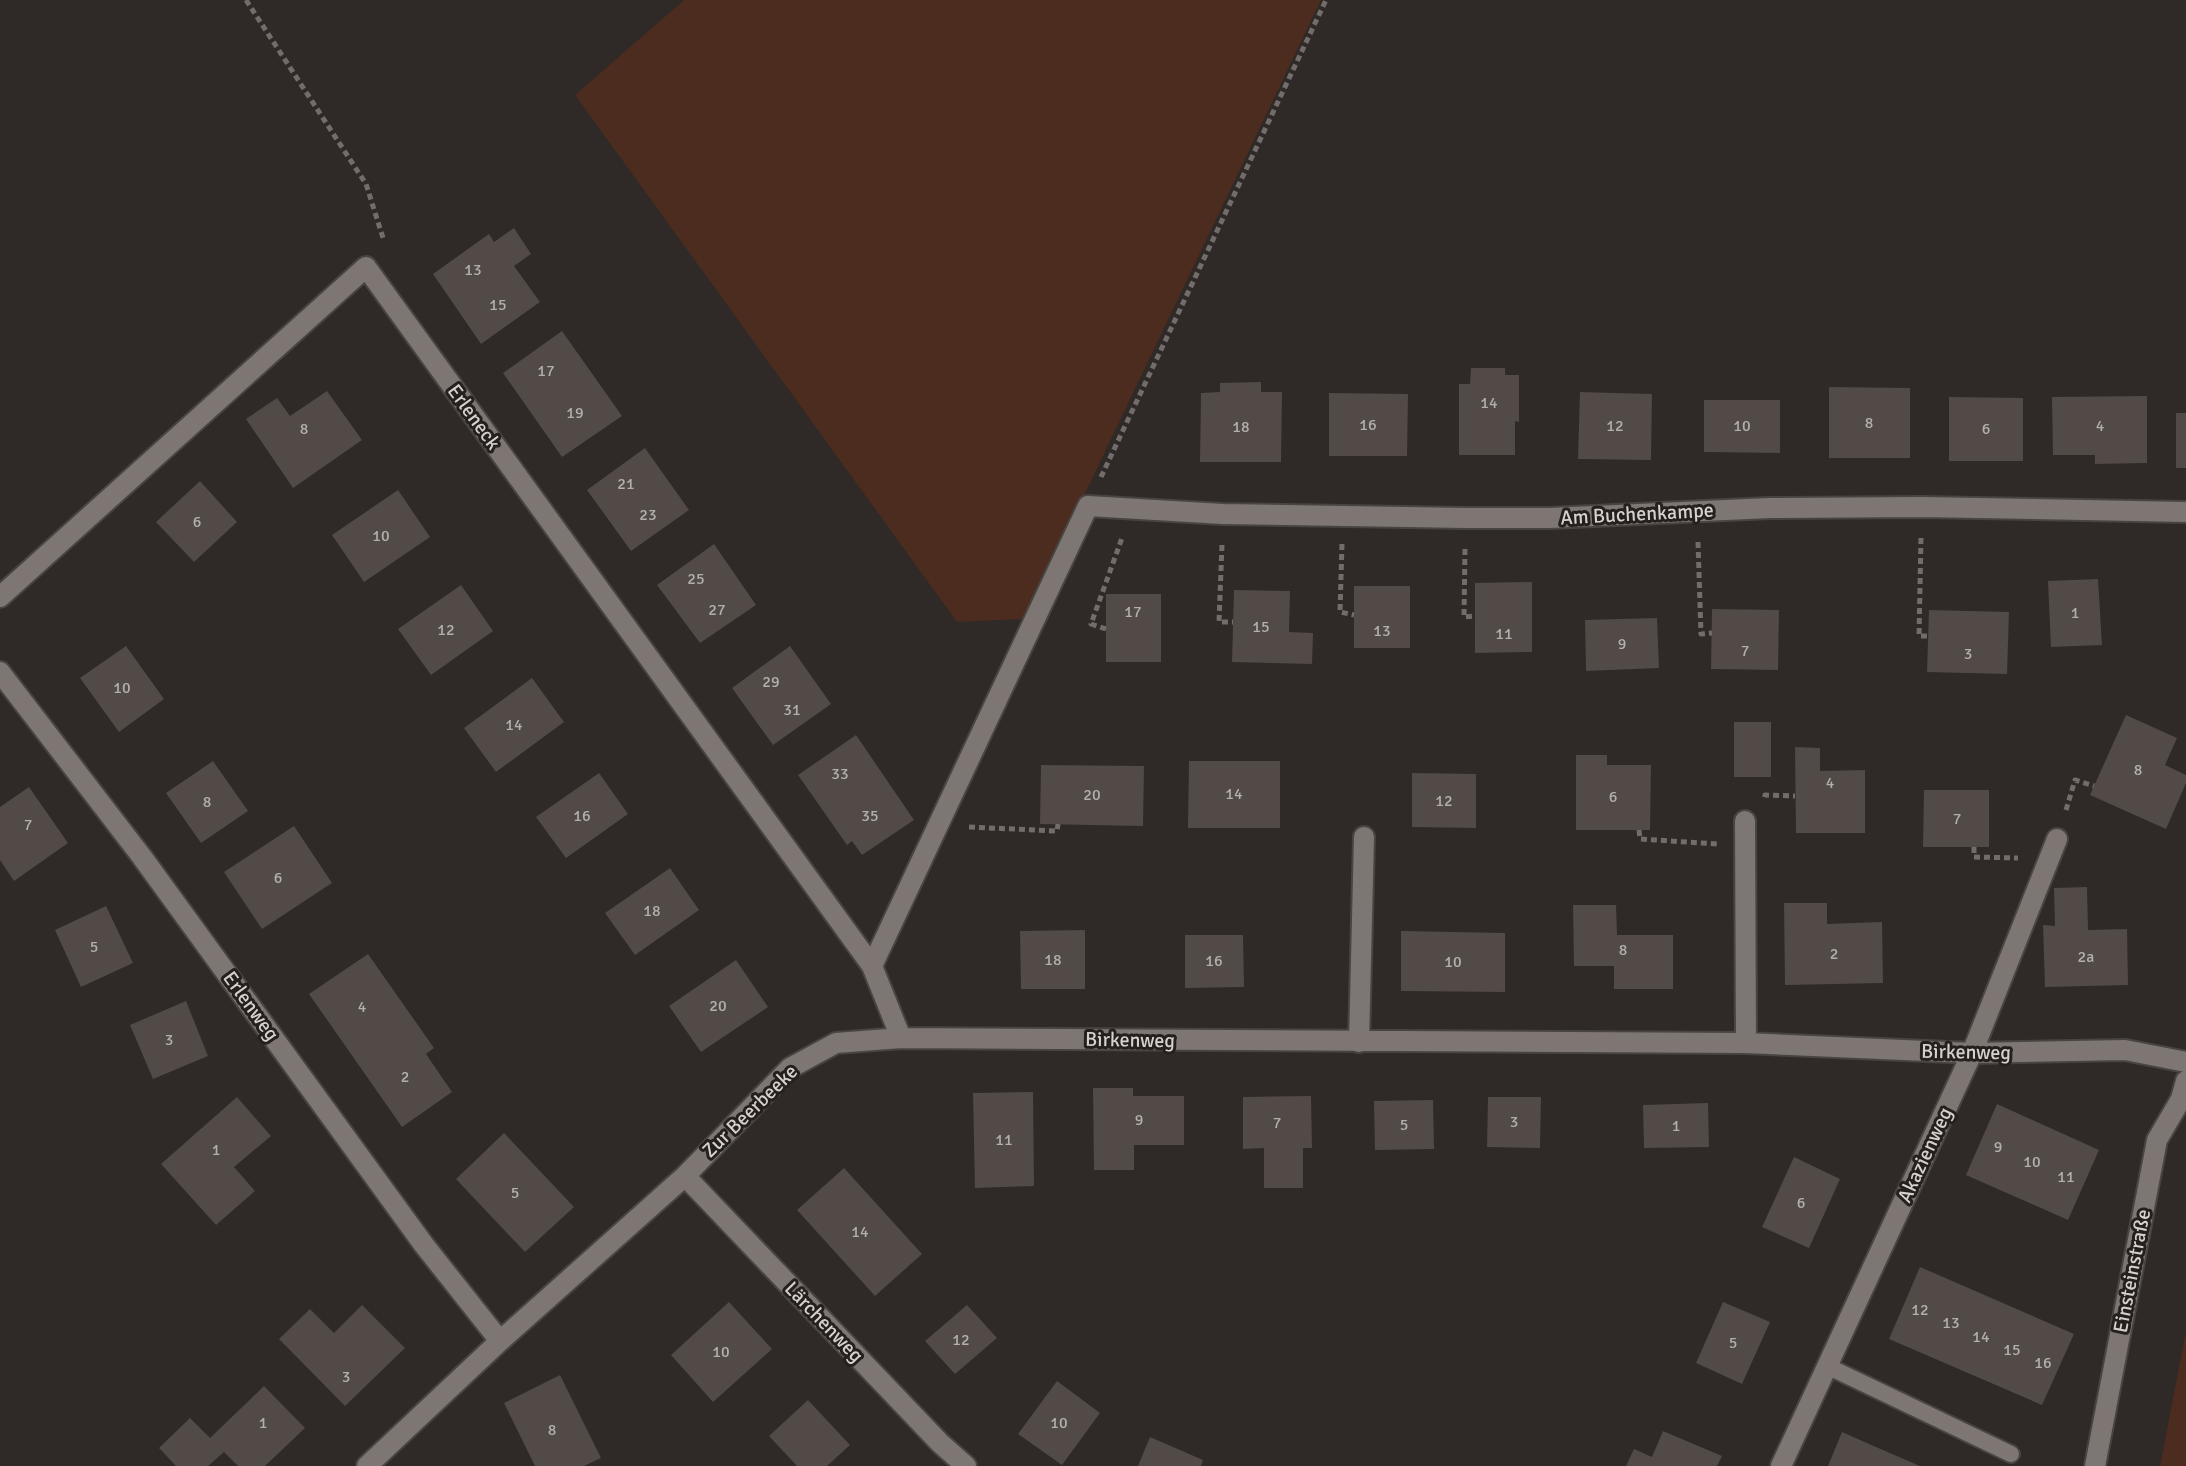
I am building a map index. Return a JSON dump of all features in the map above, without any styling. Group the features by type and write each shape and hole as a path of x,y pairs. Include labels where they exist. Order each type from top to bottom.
{"street":[{"path":"0,597 366,267"},
{"name":"Erleneck","path":"366,267 872,966"},
{"path":"901,1038 872,966 1088,506"},
{"name":"Am Buchenkampe","path":"1088,506 1223,514 1466,518 1550,518 1770,508 1922,507 2186,512"},
{"name":"Erlenweg","path":"0,672 134,846 424,1245 500,1341"},
{"path":"1745,821 1746,1043"},
{"path":"1359,1042 1364,837"},
{"name":"Akazienweg","path":"1781,1466 1972,1053 2053,848"},
{"name":"Zur Beerbeeke","path":"367,1466 500,1341 685,1176 790,1068 836,1043 901,1038"},
{"name":"Birkenweg","path":"901,1038 1746,1043 1972,1053 2125,1050 2186,1062"},
{"name":"Einsteinstraße","path":"2095,1466 2157,1140 2181,1099 2186,1081"},
{"name":"Lärchenweg","path":"685,1176 940,1443 966,1466"}],"lane":[{"path":"1827,1366 2011,1454"}],"path":[{"path":"246,0 366,184 387,251 366,267"},
{"path":"1088,506 1326,0"},
{"path":"1922,507 1919,636 1928,636"},
{"path":"1106,629 1091,624 1133,509"},
{"path":"1696,511 1701,634 1712,633"},
{"path":"1223,514 1219,622 1233,622"},
{"path":"1342,517 1340,612 1354,615"},
{"path":"1466,518 1464,617 1475,616"},
{"path":"1974,847 1974,857 2053,848 2075,780 2094,786"},
{"path":"938,825 1057,831 1058,824"},
{"path":"1639,830 1640,839 1746,845"}],"shaded area":[{"path":"684,0 1321,0 1025,619 957,622 575,95"},
{"path":"2186,1331 2186,1466 2160,1466"}],"building":[{"path":"514,228 531,254 514,266 540,302 481,344 433,274 489,234 494,242"},
{"path":"562,331 622,416 562,457 503,373"},
{"path":"1471,368 1505,368 1505,375 1519,375 1515,455 1459,455 1459,384 1470,384"},
{"path":"1261,382 1261,392 1282,392 1281,462 1200,462 1201,393 1220,392 1220,383"},
{"path":"1829,387 1910,388 1910,458 1829,458"},
{"path":"327,391 362,440 293,488 246,419 277,398 290,416"},
{"path":"1580,392 1652,394 1651,460 1578,459"},
{"path":"1329,393 1408,394 1407,456 1329,456"},
{"path":"2147,396 2147,463 2095,464 2095,455 2053,455 2052,397"},
{"path":"1949,397 2023,398 2023,461 1949,461"},
{"path":"1704,400 1780,400 1780,453 1704,452"},
{"path":"2176,413 2186,413 2186,468 2176,468"},
{"path":"645,448 689,510 631,551 587,490"},
{"path":"200,481 237,522 194,562 156,522"},
{"path":"398,490 430,537 364,582 332,535"},
{"path":"714,544 756,605 700,643 657,585"},
{"path":"2098,579 2102,645 2051,647 2048,581"},
{"path":"1532,582 1532,652 1475,653 1475,583"},
{"path":"461,585 493,631 431,675 398,629"},
{"path":"1354,586 1410,586 1410,648 1354,648"},
{"path":"1234,590 1290,591 1289,632 1313,633 1312,664 1232,662"},
{"path":"1106,594 1161,594 1161,662 1106,662"},
{"path":"1712,609 1779,610 1778,670 1711,669"},
{"path":"1929,610 2009,612 2007,674 1927,672"},
{"path":"1657,618 1659,668 1586,671 1585,620"},
{"path":"126,646 164,699 119,732 80,678"},
{"path":"790,646 831,704 773,745 732,688"},
{"path":"532,678 564,722 496,772 464,728"},
{"path":"2126,715 2177,738 2165,765 2186,775 2186,783 2166,829 2090,795"},
{"path":"1734,722 1771,722 1771,777 1734,777"},
{"path":"856,735 914,820 862,855 852,841 847,845 798,775"},
{"path":"1795,747 1820,748 1820,771 1865,770 1865,833 1796,833"},
{"path":"1576,755 1607,755 1607,765 1651,765 1650,830 1576,830"},
{"path":"213,761 248,811 201,843 166,793"},
{"path":"1189,761 1280,761 1280,828 1188,828"},
{"path":"1041,765 1144,766 1143,826 1040,824"},
{"path":"599,773 628,814 566,858 536,817"},
{"path":"1412,773 1476,774 1476,828 1412,827"},
{"path":"29,787 68,843 14,881 0,860 0,807"},
{"path":"1924,790 1989,790 1989,847 1923,847"},
{"path":"294,826 332,883 262,929 224,872"},
{"path":"670,868 699,910 635,955 605,913"},
{"path":"2087,887 2088,930 2127,929 2128,985 2045,987 2043,925 2055,926 2054,888"},
{"path":"1784,903 1827,903 1827,924 1882,922 1883,983 1785,985"},
{"path":"1573,905 1616,905 1617,935 1673,935 1673,989 1614,989 1614,966 1574,966"},
{"path":"106,906 133,963 81,987 55,930"},
{"path":"1085,930 1085,989 1021,989 1020,931"},
{"path":"1401,931 1505,933 1505,992 1401,991"},
{"path":"1185,935 1243,935 1244,987 1185,988"},
{"path":"368,954 434,1048 426,1054 452,1092 402,1127 309,994"},
{"path":"736,960 768,1007 701,1052 669,1006"},
{"path":"186,1001 208,1056 153,1079 130,1025"},
{"path":"1093,1088 1133,1088 1133,1096 1184,1096 1184,1145 1134,1145 1134,1170 1094,1170"},
{"path":"1033,1092 1034,1186 975,1188 973,1093"},
{"path":"1311,1096 1312,1148 1303,1148 1303,1188 1264,1188 1264,1148 1243,1149 1243,1097"},
{"path":"237,1097 271,1136 234,1167 255,1191 216,1225 161,1164"},
{"path":"1488,1097 1541,1097 1540,1148 1487,1147"},
{"path":"1433,1100 1434,1149 1375,1150 1374,1101"},
{"path":"1708,1103 1709,1147 1644,1148 1643,1105"},
{"path":"1997,1104 2099,1150 2068,1220 1966,1175"},
{"path":"504,1133 574,1207 525,1252 456,1179"},
{"path":"1794,1157 1840,1179 1809,1248 1762,1227"},
{"path":"844,1168 922,1254 875,1296 797,1210"},
{"path":"1920,1267 2074,1334 2042,1405 1889,1339"},
{"path":"729,1302 772,1349 713,1402 671,1355"},
{"path":"1723,1302 1770,1322 1742,1384 1696,1363"},
{"path":"362,1305 405,1348 345,1406 279,1339 310,1309 334,1333"},
{"path":"967,1305 997,1338 955,1374 925,1341"},
{"path":"560,1375 601,1458 584,1466 535,1466 504,1403"},
{"path":"1057,1381 1100,1413 1062,1465 1018,1434"},
{"path":"264,1386 305,1428 265,1466 238,1466 224,1452 208,1466 176,1466 159,1448 190,1418 210,1438"},
{"path":"808,1400 850,1445 827,1466 797,1466 769,1436"},
{"path":"1663,1431 1722,1456 1717,1466 1626,1466 1634,1449 1652,1457"},
{"path":"1842,1432 1876,1447 1920,1466 1828,1466"},
{"path":"1150,1437 1203,1460 1201,1466 1138,1466"}]}
